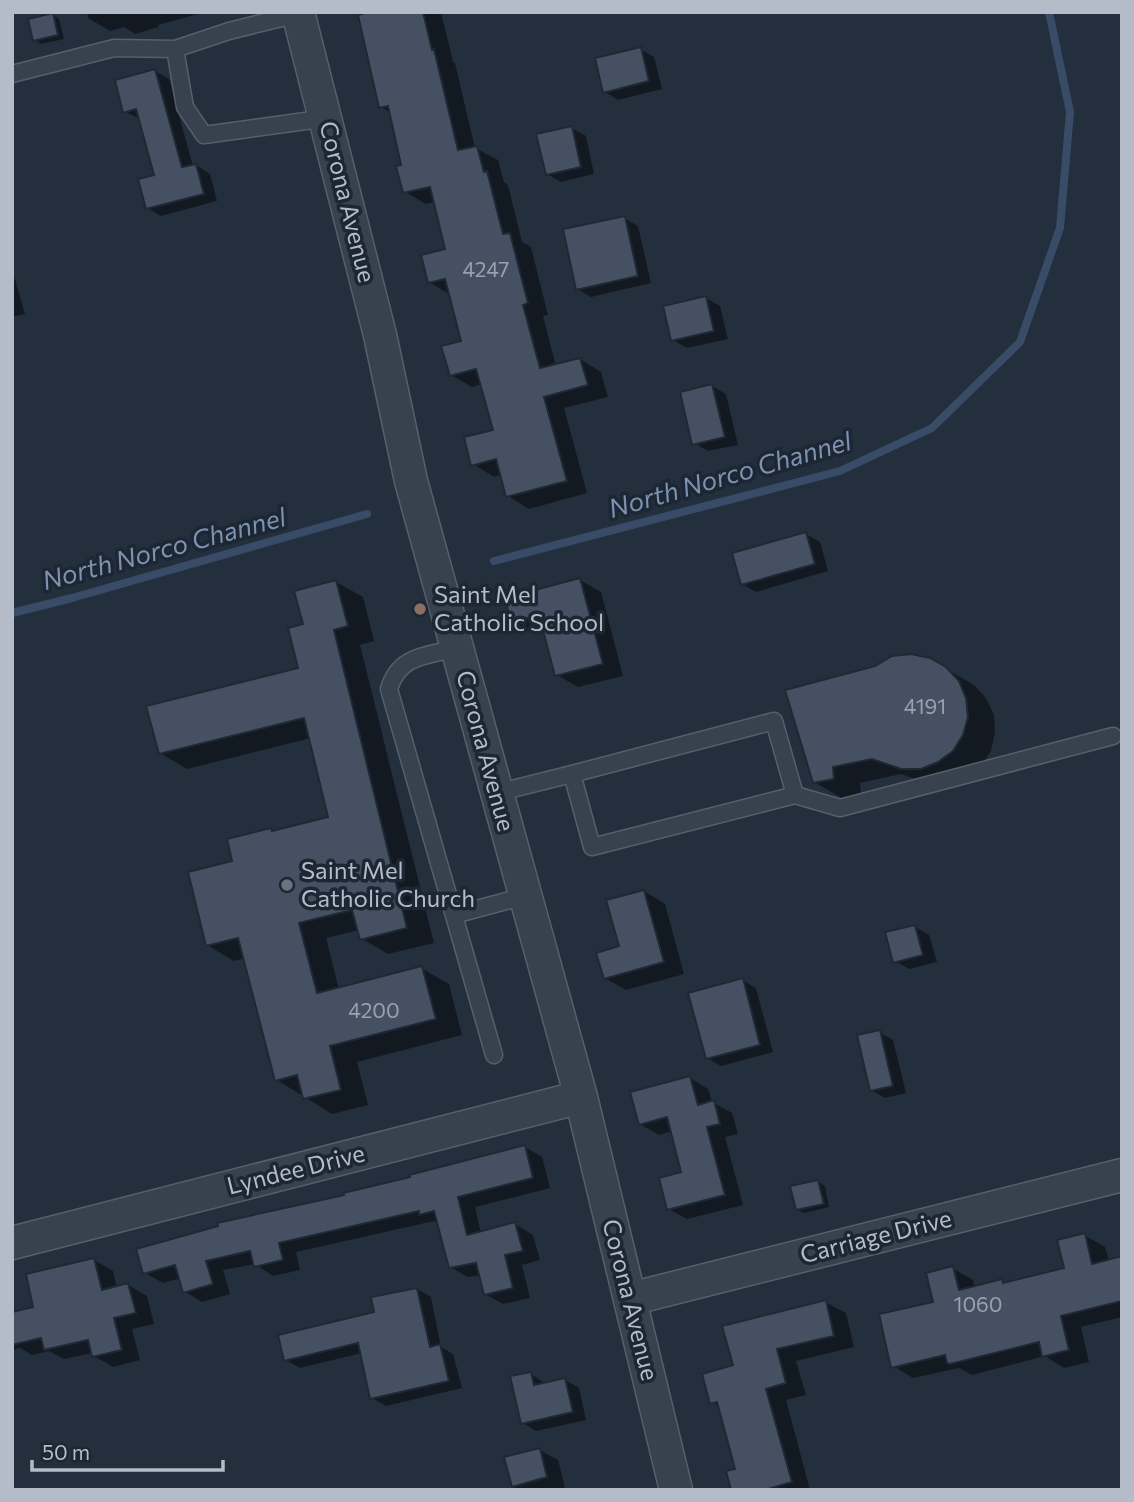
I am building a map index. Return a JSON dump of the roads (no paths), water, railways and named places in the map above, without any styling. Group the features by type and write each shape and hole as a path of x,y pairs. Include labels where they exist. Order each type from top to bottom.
{"street":[{"name":"Corona Avenue","path":"298,13 327,118 380,335 411,481 581,1097 676,1490"},
{"name":"Lyndee Drive","path":"12,1243 581,1097"},
{"name":"Carriage Drive","path":"630,1299 1122,1175"}],"lane":[{"path":"12,74 114,48 175,49 229,31 298,13"},
{"path":"175,49 185,107 204,135 327,118"},
{"path":"457,648 404,662 393,675 389,689 494,1055"},
{"path":"496,793 774,721 795,795"},
{"path":"572,774 592,847 795,795 840,808 1113,736"},
{"path":"454,915 525,896"}],"waterway":[{"name":"North Norco Channel","path":"494,561 840,471 932,428 1020,342 1060,228 1070,112 1049,12"},
{"name":"North Norco Channel","path":"12,613 367,514"}],"place":[{"name":"Saint Mel Catholic School","path":"420,609"},
{"name":"Saint Mel Catholic Church","path":"287,885"}]}
